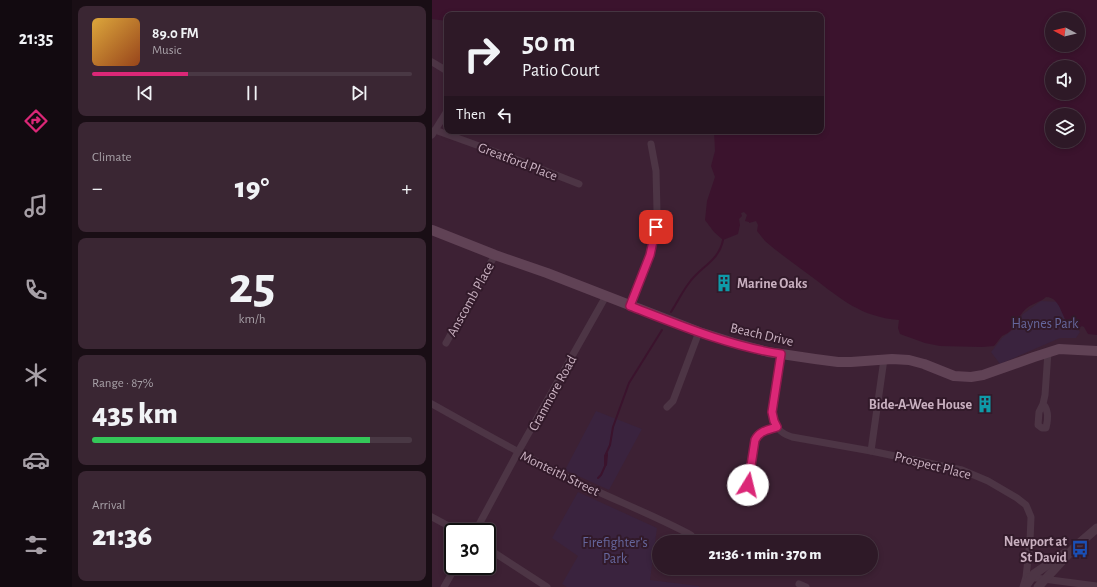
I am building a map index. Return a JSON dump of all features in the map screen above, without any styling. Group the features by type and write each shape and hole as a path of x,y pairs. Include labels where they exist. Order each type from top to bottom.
{"main road":[{"name":"Beach Drive","path":"432,230 699,332 734,344 768,352 838,362 899,359 920,362 954,376 971,377 1048,352 1063,349 1097,351"}],"street":[{"path":"432,62 444,69"},
{"path":"434,133 444,116"},
{"name":"Greatford Place","path":"434,133 518,160 579,184"},
{"path":"630,306 650,255 656,227 656,171 651,144"},
{"name":"Anscomb Place","path":"446,343 495,255"},
{"name":"Cranmore Road","path":"480,523 606,296"},
{"path":"667,407 673,401 699,332"},
{"path":"1043,404 1048,352"},
{"path":"748,485 757,435 777,427 772,412 781,354"},
{"path":"871,451 884,360"},
{"name":"Monteith Street","path":"432,404 570,479 691,535"},
{"name":"Prospect Place","path":"777,427 784,434 792,438 871,451 962,470 988,481 1017,498 1026,505 1031,517 1029,577"},
{"path":"432,517 444,523"},
{"path":"1038,587 1076,546 1097,528"},
{"path":"1024,587 1029,577 1076,546"},
{"path":"496,554 547,587"},
{"path":"444,587 451,575"},
{"path":"1029,577 1097,586"}],"green space":[{"name":"Haynes Park","path":"1041,301 1061,302 1071,322 1080,332 1076,338 1060,338 1000,364 991,352 1002,338 1015,328 1023,314"},
{"path":"596,411 642,429 609,490 565,470"},
{"name":"Firefighter's Park","path":"578,492 657,528 656,535 652,535 652,565 650,580 699,587 567,587 562,584 578,556 552,538"}],"shaded area":[{"path":"432,0 1097,0 1097,335 1088,334 1082,326 1075,330 1070,327 1056,301 1052,298 1046,297 1029,306 1011,330 1002,336 994,346 940,346 925,343 900,334 898,328 899,320 873,315 862,311 832,293 765,241 757,231 758,225 756,221 749,223 745,221 747,215 744,212 741,213 742,216 739,219 740,225 738,234 723,240 714,232 705,220 707,201 715,177 711,166 715,151 714,134 824,134 824,12 444,12 444,21 432,19"}],"waterway":[{"path":"671,312 693,277 718,253 723,240"},
{"path":"598,478 605,466 605,456 610,445 613,427 629,383 662,330"},
{"path":"606,465 607,454"}],"place":[{"name":"Marine Oaks","path":"724,283"},
{"name":"Bide-A-Wee House","path":"985,404"},
{"name":"Newport at St David","path":"1080,549"}],"route":[{"path":"656,227 650,255 630,306 734,344 781,354 772,412 777,427 757,435 748,485"}]}
